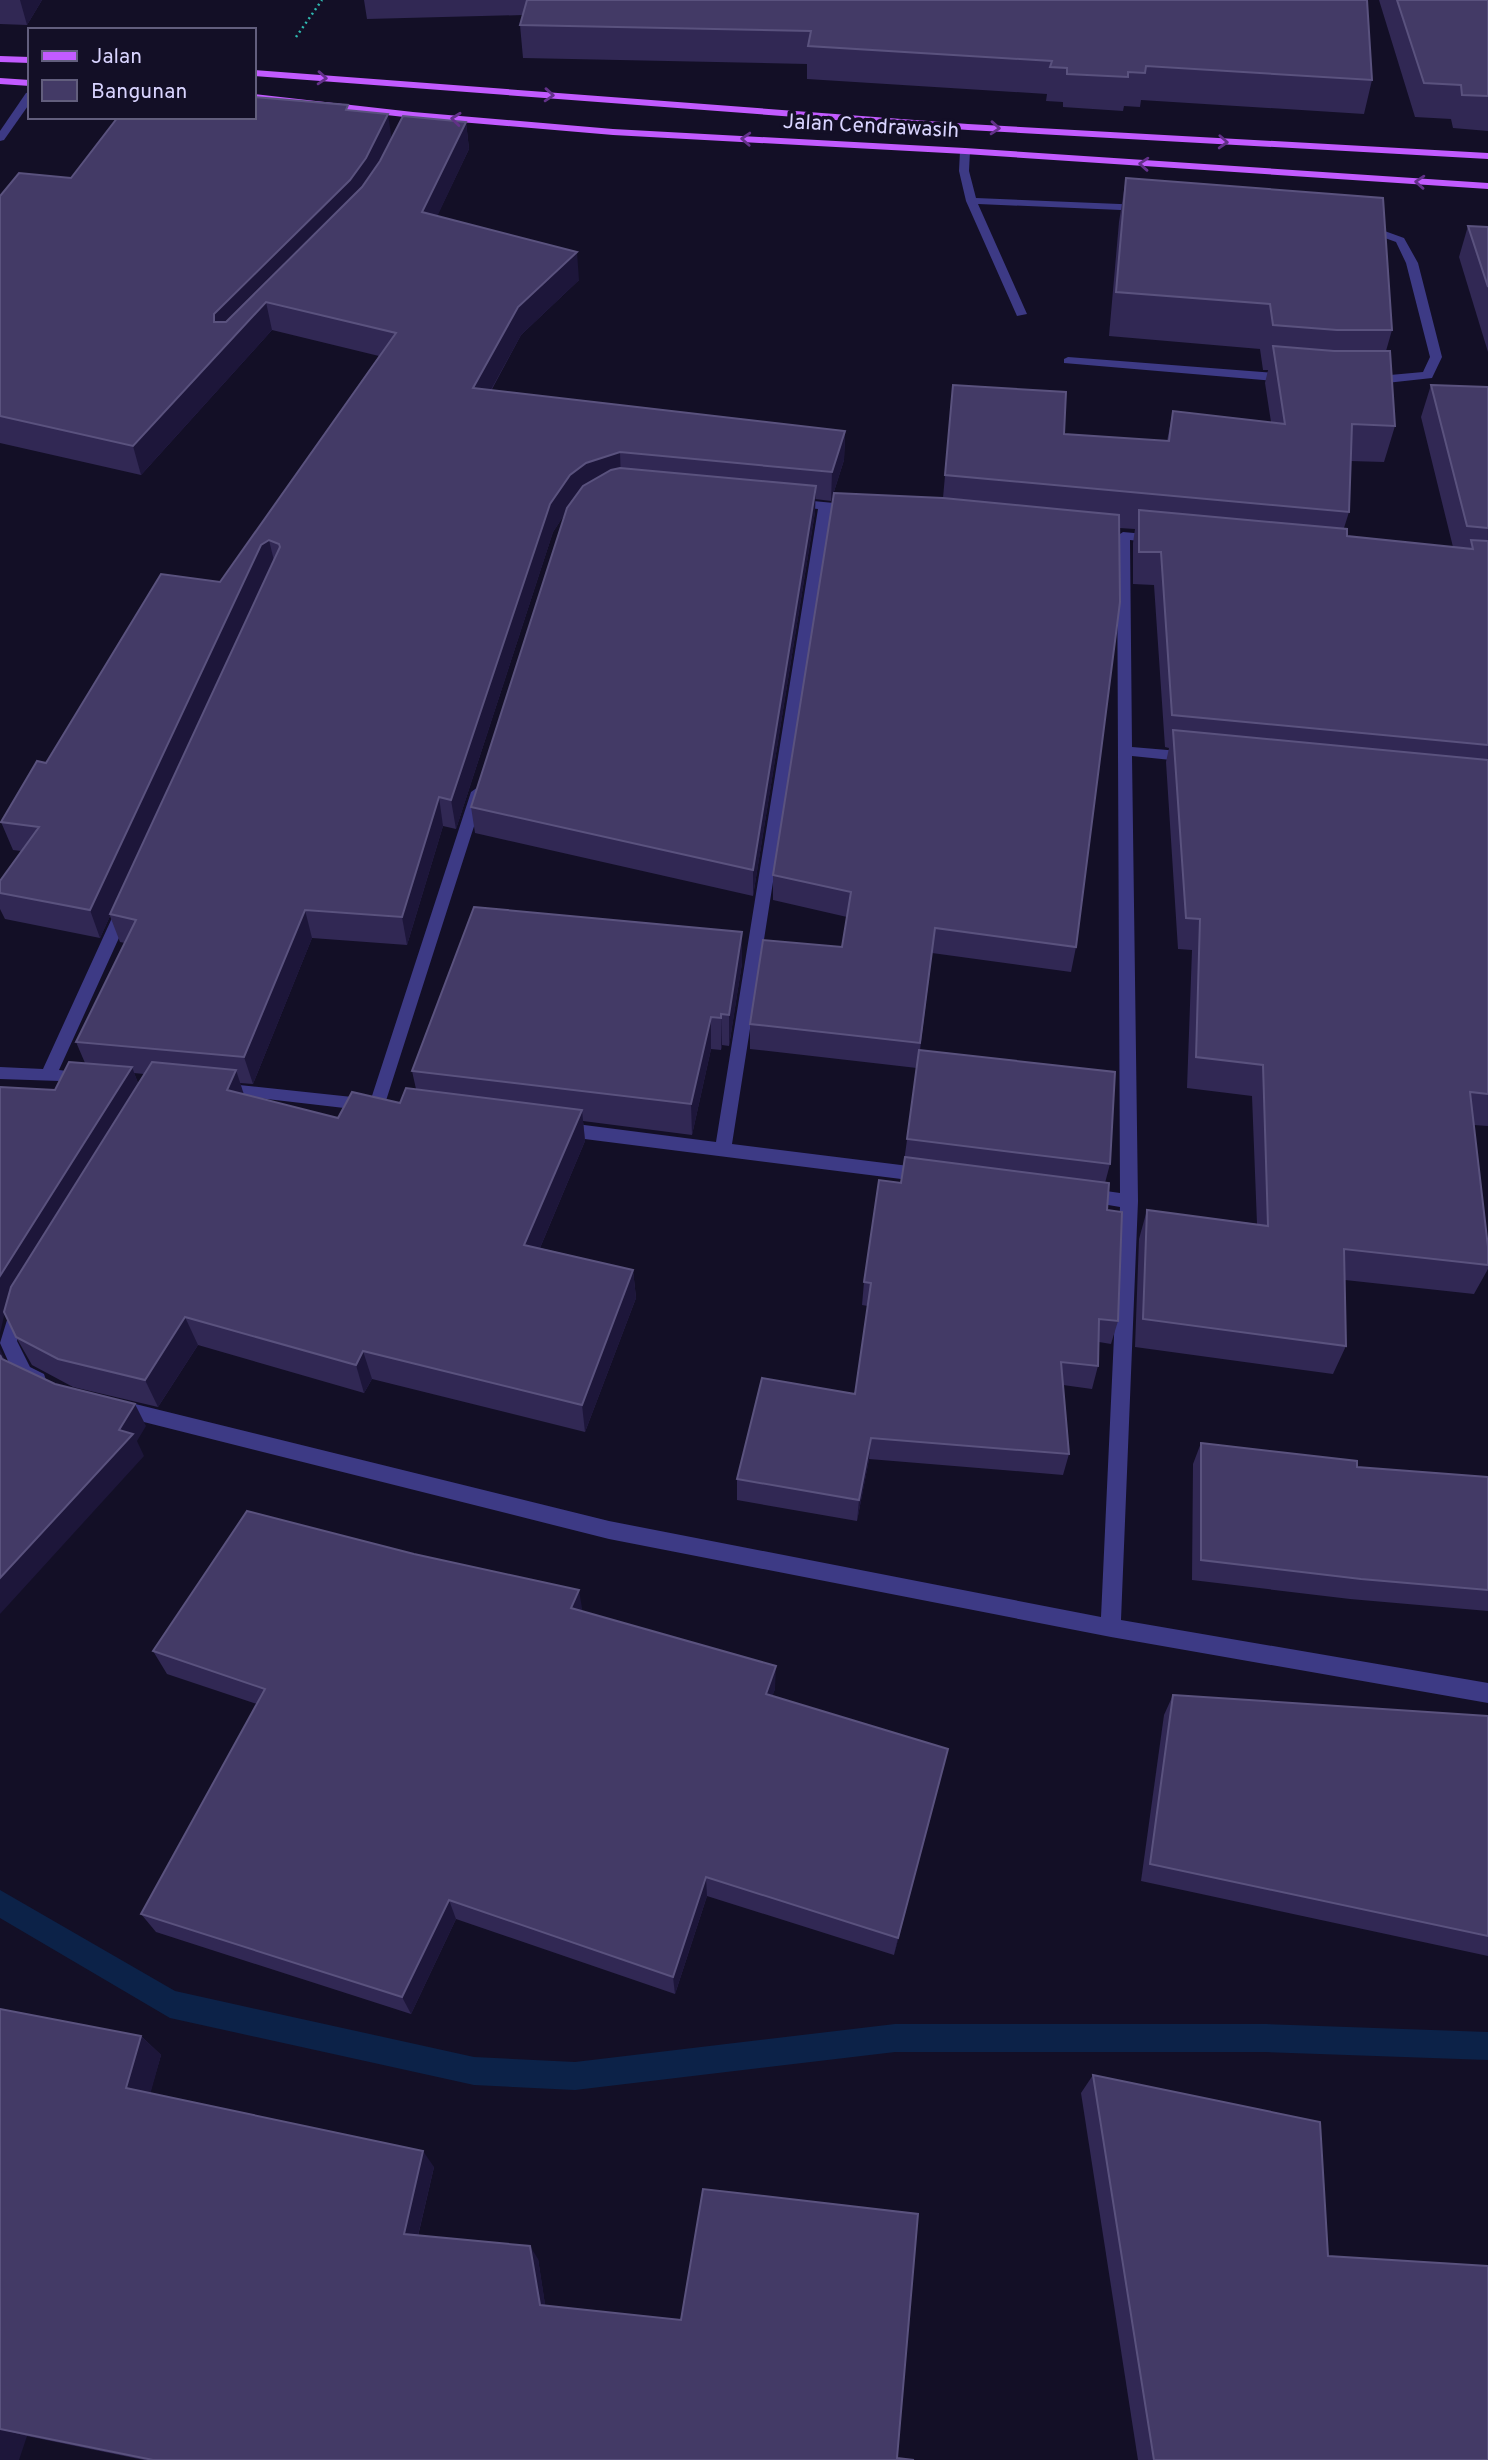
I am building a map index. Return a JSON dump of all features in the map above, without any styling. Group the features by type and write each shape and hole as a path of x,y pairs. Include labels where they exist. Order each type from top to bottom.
{"main road":[{"path":"0,59 28,61"},
{"name":"Jalan Cendrawasih","path":"256,74 968,127 1488,156"},
{"path":"0,80 28,83"},
{"name":"Jalan Cendrawasih","path":"256,97 413,115 612,132 965,151 1488,186"},
{"path":"1186,167 1192,141"}],"street":[{"path":"0,138 28,98"},
{"path":"407,127 413,115"},
{"path":"965,151 964,171 971,201 1021,314"},
{"path":"971,201 1161,209"},
{"path":"1350,381 1388,381 1428,375 1436,357 1412,263 1400,240 1367,227 1354,225"},
{"path":"1068,361 1298,379"},
{"path":"784,502 865,510"},
{"path":"723,1149 825,506"},
{"path":"1111,1628 1129,1200 1125,751 1116,535 1177,541"},
{"path":"1125,751 1205,758"},
{"path":"199,1087 384,1106 484,773"},
{"path":"48,1076 134,888"},
{"path":"0,1073 103,1080"},
{"path":"543,1126 939,1177"},
{"path":"1074,1194 1129,1200"},
{"path":"28,1294 16,1313 8,1341 23,1373 57,1390"},
{"path":"95,1402 609,1530 1111,1628 1488,1693"}],"building":[{"path":"527,0 1367,0 1372,80 1146,66 1145,73 1128,72 1128,77 1067,74 1067,68 1050,67 1052,61 808,46 811,31 520,25"},
{"path":"1397,0 1488,0 1488,96 1462,95 1461,85 1424,83"},
{"path":"256,97 348,105 346,110 388,114 366,158 350,180 214,314 214,322 226,322 362,187 380,161 403,116 466,122 422,212 577,252 518,307 473,388 845,431 832,472 620,452 586,463 570,475 550,504 451,800 439,797 402,917 305,910 244,1057 76,1042 136,920 110,914 280,547 279,544 269,540 261,545 90,910 0,893 0,881 39,827 1,822 37,761 46,763 161,574 220,582 396,333 266,302 133,446 0,416 0,196 19,173 71,178 116,119 256,119"},
{"path":"1126,178 1383,198 1392,330 1337,330 1273,325 1270,304 1116,292"},
{"path":"1468,226 1488,227 1488,287"},
{"path":"1273,346 1334,351 1390,351 1395,426 1352,424 1349,512 945,475 953,385 1066,392 1064,434 1169,441 1173,411 1285,424"},
{"path":"1431,385 1488,387 1488,528 1467,526"},
{"path":"620,468 816,486 753,870 471,807 567,508 583,486 611,470"},
{"path":"834,493 943,498 1119,515 1120,602 1076,947 935,928 920,1043 750,1024 763,940 842,947 851,892 773,875"},
{"path":"1139,510 1347,529 1347,536 1473,549 1471,540 1488,541 1488,745 1172,715 1161,552 1139,552"},
{"path":"1173,730 1488,760 1488,1094 1470,1092 1488,1265 1344,1249 1346,1346 1143,1319 1147,1210 1268,1226 1263,1065 1196,1057 1200,919 1186,918"},
{"path":"474,907 742,932 729,1015 711,1017 691,1104 412,1071"},
{"path":"919,1050 1115,1072 1110,1164 907,1139"},
{"path":"69,1062 132,1067 0,1276 0,1087 55,1090"},
{"path":"152,1062 236,1070 227,1090 338,1118 352,1092 400,1103 406,1088 582,1110 524,1245 633,1270 582,1405 363,1351 356,1365 185,1317 145,1380 58,1359 16,1337 4,1312 11,1287"},
{"path":"905,1157 1109,1183 1107,1210 1122,1212 1118,1321 1099,1319 1098,1366 1061,1362 1069,1454 871,1438 859,1500 737,1479 762,1378 855,1394 871,1283 864,1282 879,1180 901,1183"},
{"path":"0,1355 2,1359 55,1384 135,1404 119,1430 133,1434 0,1578"},
{"path":"1201,1443 1357,1461 1357,1467 1488,1477 1488,1590 1361,1579 1201,1560"},
{"path":"247,1511 414,1554 579,1590 571,1608 776,1666 766,1694 948,1749 898,1938 706,1877 673,1977 449,1900 402,1997 141,1914 265,1689 153,1651"},
{"path":"1173,1695 1488,1716 1488,1936 1150,1864"},
{"path":"0,2009 141,2036 126,2088 423,2151 404,2234 530,2246 540,2305 681,2320 703,2189 918,2214 897,2458 914,2460 153,2460 0,2429"},
{"path":"1093,2075 1320,2122 1328,2256 1488,2266 1488,2460 1154,2460"}],"waterway":[{"path":"0,1903 170,2004 474,2071 575,2076 895,2038 1266,2038 1488,2046"}]}
